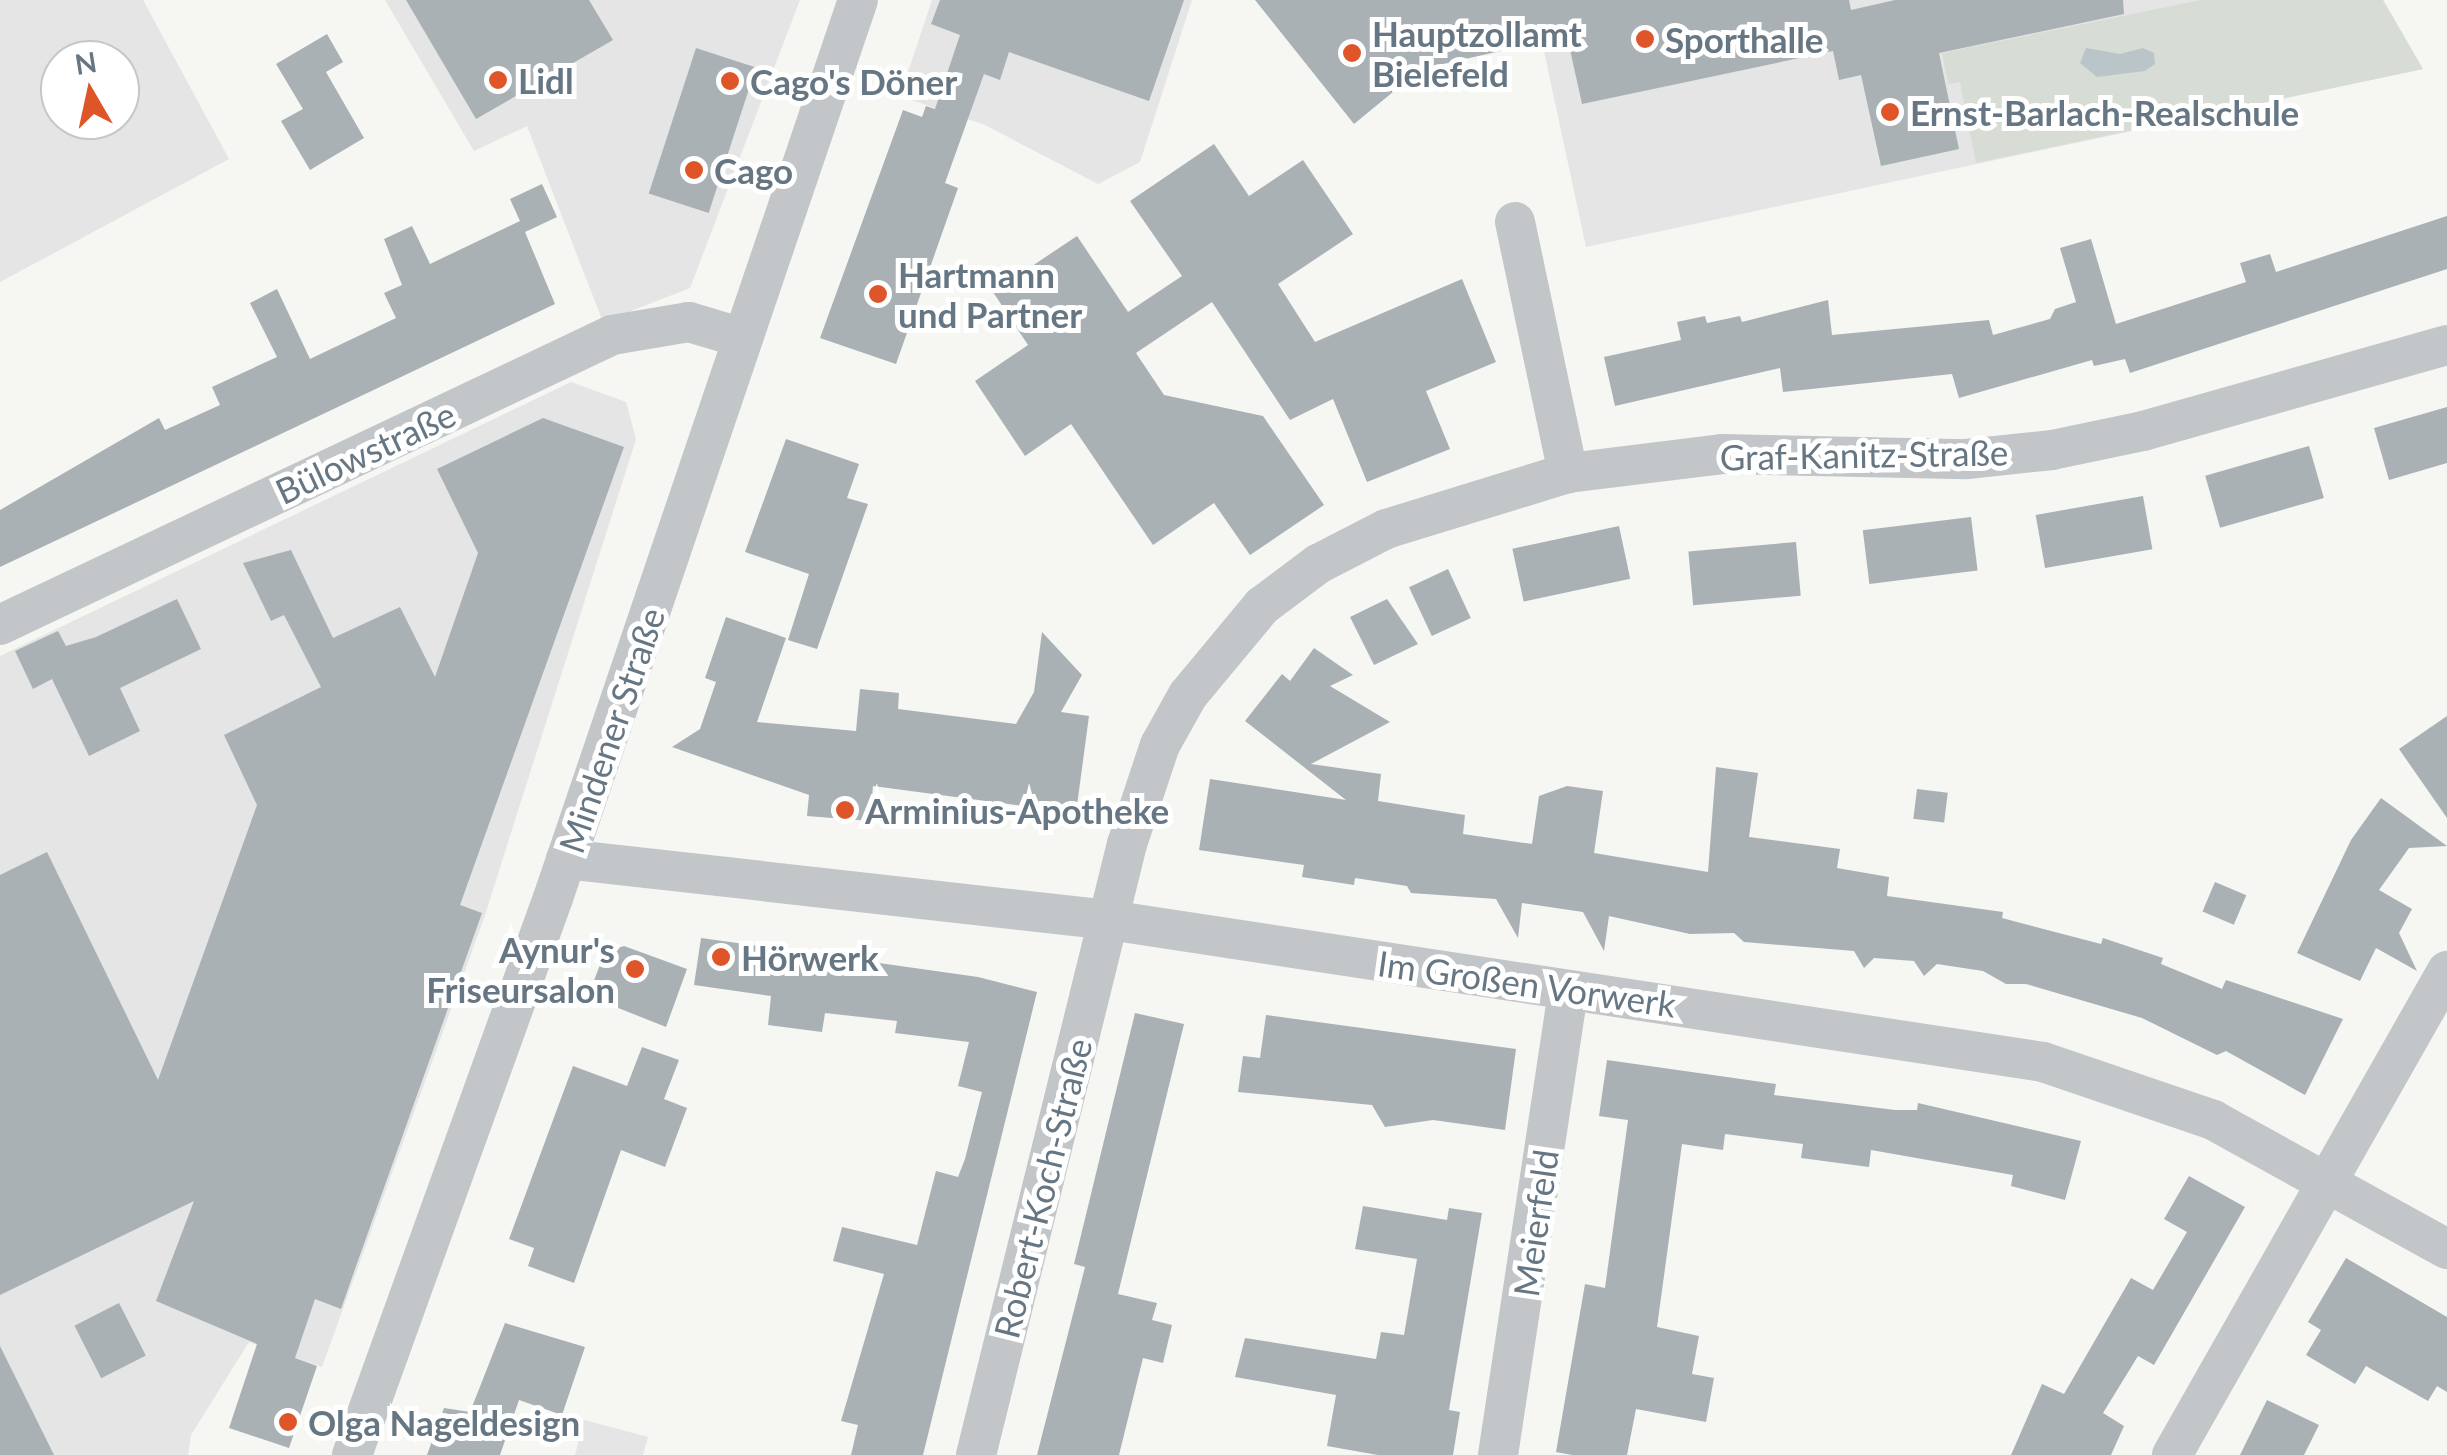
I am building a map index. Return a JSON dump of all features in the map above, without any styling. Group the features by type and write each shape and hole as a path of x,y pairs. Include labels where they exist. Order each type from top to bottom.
{"street":[{"name":"Mindener Straße","path":"352,1455 566,858 691,498 738,337 858,0"},
{"path":"1515,222 1568,473"},
{"name":"Bülowstraße","path":"0,625 612,335 690,322 738,337"},
{"name":"Graf-Kanitz-Straße","path":"1109,920 1160,745 1188,695 1262,606 1318,564 1386,529 1568,473 1722,454 1967,459 2052,450 2143,431 2447,345"},
{"name":"Im Großen Vorwerk","path":"566,858 1109,920 2043,1062 2213,1120 2326,1178 2447,1249"},
{"name":"Robert-Koch-Straße","path":"976,1455 1109,920"},
{"path":"2172,1455 2447,971"},
{"name":"Meierfeld","path":"1498,1455 1568,990"}],"shaded area":[{"path":"0,0 143,0 229,159 0,282"},
{"path":"385,0 800,0 690,288 603,322 527,126 474,151"},
{"path":"932,0 1192,0 1140,162 1098,184 985,125 900,96"},
{"name":"Ernst-Barlach-Realschule","path":"1533,0 2383,0 2423,69 1586,247"},
{"path":"2201,0 2383,0 2423,69 1976,163 1960,82 1948,84 1942,53"},
{"path":"2086,48 2120,54 2143,48 2154,53 2155,64 2145,71 2097,77 2080,63"},
{"path":"571,382 626,402 636,439 484,918 322,1367 249,1342 191,1435 188,1455 0,1455 0,656"},
{"path":"584,1420 648,1437 643,1455 575,1455"}],"building":[{"name":"Lidl","path":"406,0 589,0 613,40 476,119"},
{"path":"940,0 1184,0 1149,101 1009,52 1000,80 984,74 945,183 958,188 896,364 820,338 903,110 922,117 926,106 935,109 960,35 931,24"},
{"path":"1255,0 1849,0 1851,10 1895,0 2123,0 2124,14 1939,53 1959,149 1881,166 1861,75 1839,80 1833,51 1582,104 1567,36 1421,69 1354,124"},
{"path":"327,34 343,62 326,72 364,138 310,170 281,121 303,109 276,64"},
{"path":"696,48 756,67 709,213 649,194"},
{"path":"1214,144 1249,196 1303,160 1353,234 1278,284 1315,342 1462,279 1496,362 1426,391 1450,449 1367,482 1333,399 1290,420 1212,302 1136,353 1164,395 1263,416 1324,505 1250,555 1214,503 1153,545 1071,424 1025,456 975,381 1028,345 993,292 1077,236 1128,312 1182,276 1130,201"},
{"path":"542,184 557,217 525,232 555,304 0,567 0,510 159,418 165,430 220,405 212,387 277,357 250,303 277,289 310,359 396,318 384,293 402,285 384,239 412,226 430,264 520,221 510,199"},
{"path":"2447,216 2447,269 2130,373 2125,359 2094,366 2092,360 1959,398 1952,374 1783,392 1780,368 1615,406 1604,357 1681,340 1677,322 1705,316 1707,323 1740,316 1742,322 1828,300 1832,335 1989,320 1993,335 2050,319 2055,309 2076,302 2060,248 2091,239 2116,324 2246,282 2240,263 2270,254 2276,272"},
{"path":"2447,407 2447,463 2389,480 2374,428"},
{"path":"543,418 624,447 460,905 482,913 341,1309 315,1299 295,1358 317,1366 289,1448 229,1428 257,1344 156,1301 194,1201 0,1295 0,875 47,852 158,1080 257,805 224,735 321,687 284,615 271,621 243,563 291,550 333,638 400,607 435,677 478,553 437,469"},
{"path":"786,439 859,464 847,498 868,504 817,649 788,640 809,574 745,552"},
{"path":"2309,446 2324,498 2220,528 2205,476"},
{"path":"2143,496 2152,549 2045,568 2036,515"},
{"path":"1971,517 1978,571 1869,584 1863,530"},
{"path":"1619,526 1630,579 1524,601 1512,549"},
{"path":"1796,542 1801,596 1693,605 1688,551"},
{"path":"1448,569 1471,618 1432,636 1409,587"},
{"path":"177,599 201,649 120,688 140,731 89,756 52,679 33,689 15,651 58,631 66,646 96,637"},
{"path":"1387,599 1418,644 1374,665 1350,617"},
{"path":"726,617 786,638 757,722 856,731 860,689 899,693 898,709 1016,724 1034,692 1042,632 1082,675 1061,712 1089,716 1076,813 873,786 870,821 807,816 809,795 672,747 700,729 716,682 705,678"},
{"path":"1314,648 1353,675 1330,686 1390,722 1311,764 1381,774 1378,801 1465,815 1463,834 1532,844 1539,796 1567,786 1603,791 1594,853 1708,872 1716,767 1758,773 1749,837 1840,849 1837,868 1889,877 1887,896 2003,912 2002,918 2101,944 2103,938 2163,958 2161,964 2222,989 2226,980 2343,1019 2305,1095 2226,1051 2217,1055 2142,1018 2026,984 2006,984 1983,971 1937,964 1924,976 1914,961 1874,958 1864,968 1854,951 1744,942 1734,933 1690,934 1609,916 1604,951 1583,912 1522,903 1518,938 1496,899 1411,893 1407,886 1355,878 1354,885 1302,877 1304,865 1199,850 1210,779 1346,800 1245,721 1282,674 1290,681"},
{"path":"2447,716 2447,818 2399,749"},
{"path":"1917,789 1948,793 1944,823 1913,819"},
{"path":"2381,798 2447,846 2409,848 2379,890 2412,909 2399,933 2417,971 2376,948 2360,981 2297,953 2351,840"},
{"path":"2215,882 2246,895 2234,925 2202,911"},
{"path":"701,938 978,977 1037,992 923,1455 851,1455 858,1425 841,1421 884,1274 833,1261 842,1227 917,1245 936,1171 958,1177 965,1159 982,1092 958,1086 969,1042 895,1033 897,1021 825,1013 822,1032 768,1025 771,996 694,985"},
{"path":"624,946 687,969 666,1027 588,996 605,952"},
{"path":"1135,1013 1184,1024 1118,1294 1157,1303 1152,1320 1172,1325 1163,1363 1143,1358 1119,1455 1037,1455 1085,1267 1074,1264"},
{"path":"1266,1015 1516,1049 1505,1130 1433,1120 1385,1127 1372,1105 1238,1092 1243,1056 1260,1058"},
{"path":"642,1047 679,1060 664,1099 687,1108 665,1167 621,1150 574,1283 528,1266 534,1248 509,1239 573,1066 627,1086"},
{"path":"1607,1060 1776,1084 1774,1095 1895,1110 1917,1110 1918,1103 2081,1141 2065,1200 2011,1186 2013,1175 1871,1150 1869,1167 1801,1158 1803,1144 1725,1134 1723,1150 1682,1144 1657,1327 1699,1336 1692,1374 1714,1378 1706,1422 1636,1409 1627,1455 1572,1455 1556,1452 1585,1284 1605,1288 1628,1120 1599,1116"},
{"path":"2189,1176 2245,1207 2154,1365 2138,1356 2103,1413 2124,1426 2111,1455 2011,1455 2042,1384 2064,1394 2131,1278 2153,1290 2187,1232 2164,1219"},
{"path":"1363,1206 1447,1220 1449,1208 1482,1213 1449,1410 1460,1412 1453,1455 1378,1455 1327,1446 1336,1395 1235,1377 1245,1338 1376,1359 1381,1332 1404,1335 1417,1259 1355,1249"},
{"path":"2346,1258 2447,1317 2447,1392 2437,1386 2428,1401 2366,1366 2355,1384 2306,1355 2321,1330 2308,1322"},
{"path":"119,1303 146,1356 101,1378 74,1326"},
{"path":"505,1323 585,1347 562,1415 519,1400 500,1455 427,1455 444,1408 470,1412"},
{"path":"0,1346 54,1455 0,1455"},
{"path":"2267,1400 2319,1425 2304,1455 2240,1455"}],"place":[{"name":"Sporthalle","path":"1645,39"},
{"name":"Hauptzollamt Bielefeld","path":"1352,53"},
{"name":"Lidl","path":"498,80"},
{"name":"Cago's Döner","path":"730,81"},
{"name":"Ernst-Barlach-Realschule","path":"1890,112"},
{"name":"Cago","path":"694,170"},
{"name":"Hartmann und Partner","path":"878,294"},
{"name":"Arminius-Apotheke","path":"845,810"},
{"name":"Hörwerk","path":"721,957"},
{"name":"Aynur's Friseursalon","path":"635,969"},
{"name":"Olga Nageldesign","path":"288,1422"}]}
